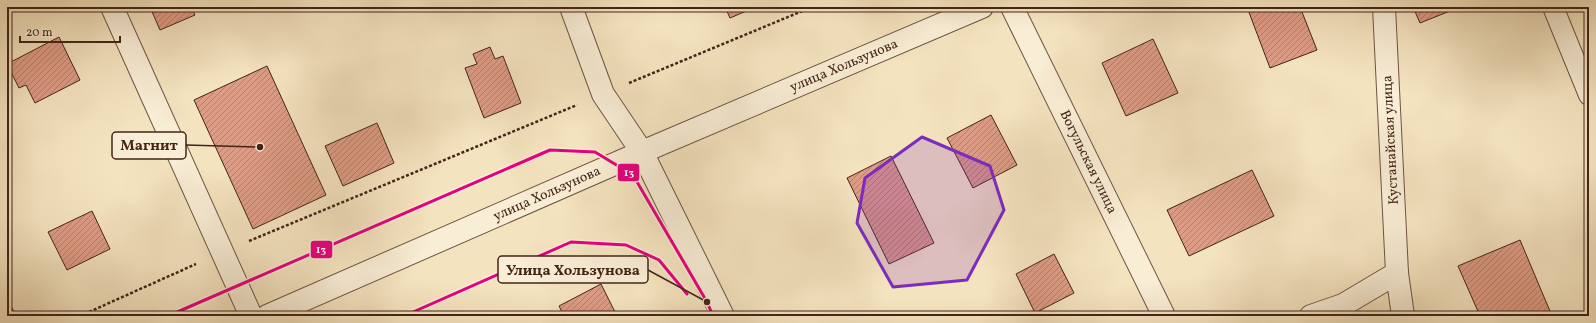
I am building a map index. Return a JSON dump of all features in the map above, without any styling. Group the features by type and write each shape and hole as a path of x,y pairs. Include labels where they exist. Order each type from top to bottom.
{"street":[{"path":"112,7 251,316"},
{"path":"571,7 603,94 642,152 723,316"},
{"name":"улица Хользунова","path":"267,316 642,152 982,7"},
{"name":"Вогульская улица","path":"1012,7 1164,316"},
{"name":"Кустанайская улица","path":"1384,7 1397,274 1403,316"},
{"path":"1311,316 1343,305 1397,274"}],"lane":[{"path":"1553,7 1589,95"}],"path":[{"path":"80,316 222,252 812,7"}],"highlighted area":[{"path":"922,137 990,166 1004,210 967,280 893,287 857,223 865,178"}],"building":[{"path":"150,7 191,7 195,15 160,30"},
{"path":"725,7 756,7 730,18"},
{"path":"1247,7 1300,7 1317,50 1270,68"},
{"path":"1413,7 1460,7 1420,23"},
{"path":"59,37 80,80 35,103 26,85 19,88 7,64"},
{"path":"1153,39 1178,93 1126,116 1102,63"},
{"path":"490,47 495,59 503,56 521,103 484,118 465,68 477,64 473,54"},
{"path":"267,66 326,195 253,229 194,100"},
{"path":"991,115 1017,165 973,188 947,138"},
{"path":"377,123 394,163 343,186 325,146"},
{"path":"891,156 934,243 889,264 847,178"},
{"path":"1252,170 1274,216 1189,256 1167,210"},
{"path":"92,211 110,249 67,270 48,232"},
{"path":"1520,240 1552,316 1480,316 1458,266"},
{"path":"1054,254 1074,293 1035,313 1016,274"},
{"path":"601,284 617,316 564,316 559,306"},
{"path":"7,298 16,316 7,316"}],"transit line":[{"name":"13","path":"168,316 550,150 595,152 633,175 707,302 713,316"},
{"name":"13","path":"404,316 571,242 626,245 659,260 687,294"}],"place":[{"name":"Магнит","path":"260,147"},
{"name":"Улица Хользунова","path":"707,302"}]}
